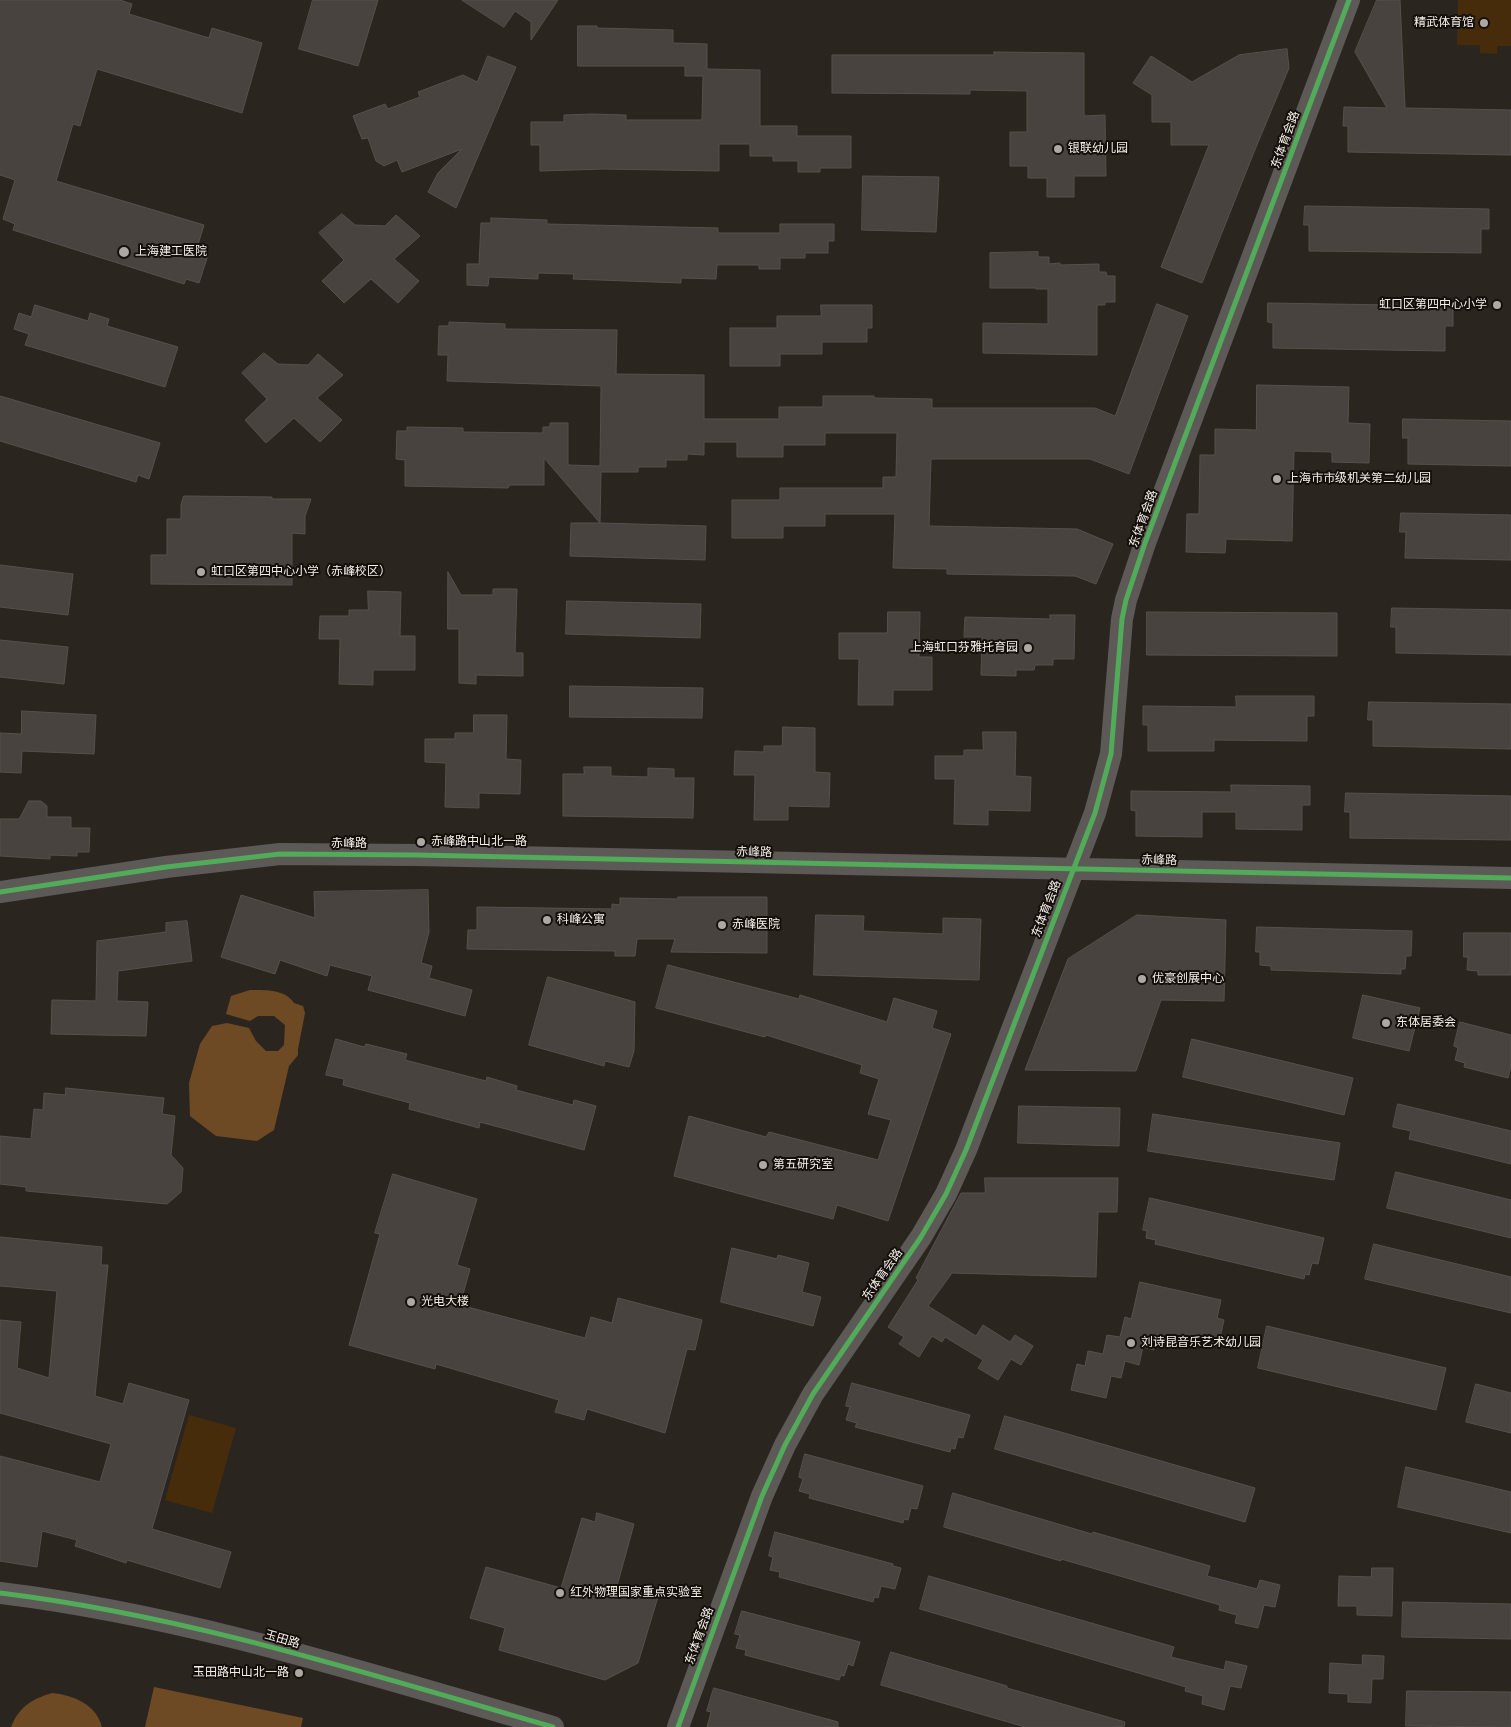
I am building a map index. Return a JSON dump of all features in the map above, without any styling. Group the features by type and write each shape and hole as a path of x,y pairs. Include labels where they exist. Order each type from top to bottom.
{"street":[{"name":"东体育会路","path":"678,1727 762,1496 785,1444 813,1394 921,1237 946,1194 966,1150 1095,813 1111,754 1119,639 1126,600 1145,543 1349,0"},
{"name":"赤峰路","path":"0,892 166,867 280,854 437,855 1511,878"},
{"name":"玉田路","path":"0,1594 121,1612 236,1637 553,1727"}],"shaded area":[{"name":"精武体育馆","path":"1458,0 1511,0 1511,46 1497,46 1497,54 1480,53 1480,45 1457,45"},
{"path":"250,990 268,990 285,995 294,1003 303,1006 305,1013 298,1055 289,1066 274,1130 257,1141 216,1136 190,1116 189,1083 200,1044 212,1026 227,1023 249,1028 256,1041 266,1051 278,1051 284,1045 285,1025 274,1016 258,1016 250,1021 226,1014 231,996"},
{"path":"189,1415 236,1428 212,1513 165,1500"},
{"path":"154,1687 303,1718 301,1727 145,1727"},
{"path":"52,1693 68,1696 83,1702 95,1712 102,1727 11,1727 22,1709 32,1701"}],"building":[{"path":"0,0 120,0 132,4 129,14 209,38 212,28 262,43 242,113 97,69 80,126 73,124 56,181 204,225 196,251 208,255 199,283 186,279 184,284 13,230 15,224 3,219 15,180 0,175"},
{"path":"313,0 378,0 358,66 299,49"},
{"path":"462,0 558,0 531,40 531,22 515,11 504,27"},
{"path":"1377,0 1400,0 1405,108 1511,110 1511,155 1348,152 1348,126 1343,126 1344,107 1387,108 1355,52"},
{"path":"578,26 673,30 673,43 707,44 707,69 760,70 760,126 797,126 797,136 851,136 851,168 820,168 820,172 798,172 798,161 773,161 773,156 750,156 750,144 719,144 719,171 604,169 540,171 540,145 531,145 531,122 564,122 564,115 592,114 626,115 626,120 702,120 703,76 685,76 685,66 578,66"},
{"path":"1287,49 1289,68 1202,283 1161,267 1209,145 1171,145 1171,122 1152,122 1152,95 1133,83 1151,56 1192,82 1239,55"},
{"path":"994,52 1084,53 1084,116 1105,115 1106,176 1074,176 1074,197 1047,197 1047,178 1028,178 1028,166 1010,166 1010,132 1027,132 1027,91 970,90 970,94 832,93 832,55 994,55"},
{"path":"488,56 516,67 456,208 428,192 438,173 462,149 402,172 397,160 384,166 376,161 368,138 362,139 353,116 385,104 388,109 420,97 418,92 463,75 477,82"},
{"path":"863,176 939,177 936,232 862,230"},
{"path":"1305,206 1489,209 1489,229 1481,229 1481,253 1309,251 1309,225 1304,225"},
{"path":"342,214 355,225 385,226 396,215 420,236 394,259 419,281 398,303 371,279 344,303 322,281 344,260 319,233"},
{"path":"491,218 547,220 547,224 718,228 718,233 780,233 780,224 834,224 834,241 828,241 828,253 805,253 805,258 780,258 780,269 759,269 759,265 717,265 716,279 681,278 681,283 573,279 574,274 538,273 538,279 489,277 488,286 467,285 467,264 479,264 481,223 491,223"},
{"path":"1038,252 1038,257 1049,257 1049,264 1099,264 1099,272 1106,272 1107,276 1115,276 1115,302 1105,302 1105,305 1097,305 1097,355 983,353 983,323 1048,324 1048,289 990,288 990,253"},
{"path":"1268,303 1453,306 1453,326 1445,326 1445,351 1273,348 1273,323 1268,322"},
{"path":"1157,304 1188,316 1129,474 1090,459 931,459 929,526 1077,529 1113,544 1096,584 1075,576 947,574 947,569 893,568 895,514 825,514 825,526 783,526 783,538 732,538 732,500 780,500 780,488 883,488 883,477 896,477 897,433 825,433 825,445 783,445 783,457 737,457 737,442 704,442 704,455 687,454 687,460 666,460 666,467 638,467 638,472 601,472 600,523 544,458 544,485 510,485 508,488 405,486 405,460 396,459 397,431 407,431 407,427 463,428 463,432 543,433 543,427 550,427 550,423 568,423 568,465 600,466 601,386 447,381 448,355 438,355 439,326 449,326 449,322 505,324 505,329 617,330 616,374 704,375 704,419 779,419 779,407 823,407 823,396 932,399 932,408 1095,408 1115,416"},
{"path":"35,305 88,321 90,313 109,319 107,326 178,347 165,387 25,345 29,334 14,329 19,313 31,317"},
{"path":"821,305 872,305 872,328 867,328 867,342 822,342 822,354 780,354 780,366 730,366 730,328 777,328 777,316 821,316"},
{"path":"264,353 278,364 308,365 318,354 343,375 317,398 342,420 320,442 294,418 266,443 245,420 267,399 242,373"},
{"path":"1257,385 1349,387 1348,423 1370,424 1369,463 1332,462 1332,452 1294,451 1292,541 1226,539 1225,553 1186,552 1187,514 1199,514 1200,455 1215,455 1215,429 1256,430"},
{"path":"0,396 160,443 149,479 138,475 136,482 0,441"},
{"path":"1403,419 1511,421 1511,466 1408,464 1408,438 1403,438"},
{"path":"184,496 311,499 305,516 305,534 292,533 292,585 151,584 151,555 167,555 167,519 181,519 181,505"},
{"path":"1401,513 1511,515 1511,560 1405,558 1406,532 1400,532"},
{"path":"571,523 706,526 705,560 570,556"},
{"path":"0,565 73,574 68,615 0,607"},
{"path":"448,572 461,595 493,595 493,589 517,589 515,653 523,653 523,676 476,675 476,684 459,683 459,629 448,629"},
{"path":"368,591 401,592 400,636 415,636 415,670 373,670 373,685 339,684 340,639 319,639 320,616 349,616 349,610 368,610"},
{"path":"567,601 701,604 700,638 566,634"},
{"path":"1392,608 1511,610 1511,655 1396,653 1396,627 1391,627"},
{"path":"888,612 920,612 919,657 932,657 932,690 893,690 893,705 858,705 859,659 839,659 839,633 887,633"},
{"path":"1147,612 1337,613 1337,656 1147,655"},
{"name":"上海虹口芬雅托育园","path":"1050,615 1075,615 1074,659 1053,659 1053,665 1035,665 1034,670 1016,670 1016,676 981,675 982,637 964,637 965,617 1050,619"},
{"path":"0,640 68,647 64,684 0,677"},
{"path":"570,686 703,688 702,718 570,717"},
{"path":"1236,696 1314,696 1314,716 1307,716 1307,741 1214,740 1214,751 1148,751 1148,725 1143,725 1143,706 1236,707"},
{"path":"1369,702 1511,704 1511,749 1373,746 1373,720 1368,720"},
{"path":"22,711 96,715 94,754 22,751 21,773 0,772 0,733 21,734"},
{"path":"474,715 507,715 506,759 521,760 520,794 479,793 479,808 445,807 446,763 425,762 425,739 455,739 455,733 473,733"},
{"path":"783,727 815,728 815,772 830,773 829,807 788,806 788,820 754,820 755,775 734,775 735,751 764,752 764,746 782,746"},
{"path":"983,732 1016,732 1015,776 1031,777 1030,811 988,810 988,825 954,824 955,779 935,779 935,756 964,756 964,750 983,750"},
{"path":"584,767 611,767 611,776 648,777 648,768 674,769 674,778 694,778 693,818 563,816 563,774 584,774"},
{"path":"1231,785 1310,786 1310,805 1302,805 1302,830 1236,829 1236,812 1202,812 1202,837 1136,836 1136,811 1131,810 1131,791 1231,792"},
{"path":"1346,793 1511,796 1511,840 1350,838 1350,812 1345,812"},
{"path":"29,801 41,801 47,806 47,817 71,817 71,828 90,828 89,852 77,852 77,856 50,855 50,859 0,856 0,819 19,819"},
{"path":"428,890 429,932 421,963 432,966 429,978 472,990 465,1016 368,990 372,976 330,965 327,976 280,960 275,974 221,957 241,895 315,918 314,892"},
{"path":"678,897 767,897 767,953 671,952 675,939 637,939 635,956 615,956 615,951 467,949 468,930 477,930 477,907 612,909 612,904 620,905 620,898 678,899"},
{"path":"816,915 864,916 863,931 943,934 943,918 981,919 979,980 814,975"},
{"name":"优豪创展中心","path":"1137,915 1226,920 1224,1001 1161,1000 1136,1071 1025,1070 1068,959"},
{"path":"187,921 192,961 118,971 117,1001 148,1002 146,1036 51,1034 52,1000 96,1001 97,941 166,932 166,923"},
{"path":"1257,927 1412,931 1411,956 1406,956 1405,969 1401,969 1401,974 1271,970 1271,966 1260,965 1260,952 1256,952"},
{"path":"1464,933 1511,933 1511,975 1478,975 1478,971 1467,970 1468,957 1464,957"},
{"path":"668,965 799,999 800,995 887,1022 894,998 937,1011 932,1028 951,1034 888,1221 837,1205 833,1219 674,1176 689,1116 766,1137 769,1132 878,1160 891,1120 868,1114 879,1079 860,1073 862,1065 766,1035 765,1037 656,1008"},
{"path":"548,977 635,1002 634,1051 629,1067 605,1061 604,1066 529,1045"},
{"name":"东体居委会","path":"1363,995 1420,1008 1409,1051 1353,1038"},
{"path":"1460,1022 1511,1035 1511,1066 1508,1078 1464,1067 1465,1063 1455,1060 1458,1048 1454,1046"},
{"path":"336,1039 364,1047 366,1044 407,1054 405,1060 486,1081 487,1077 517,1086 516,1090 573,1105 574,1100 596,1106 584,1150 480,1122 479,1128 409,1109 410,1103 343,1085 344,1079 326,1075"},
{"path":"1192,1039 1353,1078 1344,1115 1183,1077"},
{"path":"66,1088 164,1098 162,1114 175,1116 171,1155 183,1168 181,1192 167,1204 26,1191 26,1187 0,1184 0,1136 31,1139 34,1109 43,1110 44,1093 65,1095"},
{"path":"1398,1104 1511,1131 1511,1164 1409,1139 1411,1131 1393,1127"},
{"path":"1019,1106 1120,1108 1119,1146 1018,1143"},
{"path":"1153,1114 1340,1143 1334,1180 1148,1151"},
{"path":"1396,1172 1511,1200 1511,1238 1387,1208"},
{"name":"光电大楼","path":"393,1174 477,1199 457,1265 470,1269 460,1305 585,1338 591,1317 612,1323 618,1298 702,1320 695,1350 687,1349 665,1433 587,1409 584,1420 555,1412 559,1400 436,1364 435,1369 349,1345 380,1234 375,1233"},
{"path":"985,1178 1118,1178 1117,1212 1098,1212 1096,1277 952,1273 928,1306 976,1336 983,1325 1010,1342 1015,1335 1033,1346 1021,1365 1011,1359 998,1380 978,1368 983,1360 945,1337 942,1342 932,1336 919,1357 899,1344 904,1337 888,1327 918,1280 916,1278 961,1193 985,1193"},
{"path":"1150,1198 1324,1238 1318,1264 1312,1263 1309,1275 1305,1274 1304,1279 1155,1244 1156,1240 1146,1238 1147,1231 1143,1230"},
{"path":"0,1237 102,1247 101,1265 108,1265 95,1396 123,1404 129,1383 189,1400 152,1529 231,1552 220,1588 127,1560 126,1563 75,1546 77,1540 42,1531 37,1567 0,1561 0,1456 100,1482 111,1444 0,1413 0,1320 21,1322 17,1368 49,1378 57,1291 0,1286"},
{"path":"1374,1244 1511,1277 1511,1313 1365,1279"},
{"path":"732,1248 777,1259 778,1255 809,1263 802,1292 821,1297 813,1326 721,1302"},
{"name":"刘诗昆音乐艺术幼儿园","path":"1140,1282 1221,1300 1217,1318 1224,1320 1218,1347 1158,1334 1154,1350 1143,1347 1139,1365 1125,1361 1121,1378 1111,1376 1106,1398 1071,1390 1077,1364 1085,1366 1088,1351 1103,1354 1107,1335 1120,1337 1125,1317 1131,1319"},
{"path":"1267,1326 1446,1368 1436,1410 1258,1368"},
{"path":"852,1383 970,1415 963,1438 958,1437 955,1449 951,1448 950,1452 855,1427 857,1423 846,1420 850,1407 846,1406"},
{"path":"1476,1384 1511,1393 1511,1433 1466,1422"},
{"path":"1005,1416 1255,1488 1245,1522 995,1449"},
{"path":"805,1454 923,1486 917,1509 911,1508 908,1520 904,1519 903,1523 809,1498 810,1494 799,1491 803,1479 799,1477"},
{"path":"1406,1467 1511,1492 1511,1533 1398,1507"},
{"path":"953,1493 1210,1566 1207,1576 1257,1589 1260,1580 1280,1585 1275,1607 1264,1605 1258,1628 1235,1623 1237,1615 1219,1610 1220,1605 944,1527"},
{"name":"红外物理国家重点实验室","path":"597,1513 634,1524 617,1586 658,1597 638,1663 605,1680 499,1650 505,1628 470,1618 486,1567 561,1588 582,1518 595,1522"},
{"path":"775,1532 893,1564 893,1566 901,1568 895,1589 881,1586 878,1598 874,1597 873,1602 779,1577 780,1572 770,1570 773,1557 769,1556"},
{"path":"1372,1568 1393,1568 1392,1616 1357,1615 1357,1606 1338,1606 1339,1576 1371,1577"},
{"path":"929,1576 1174,1647 1171,1657 1224,1670 1226,1661 1247,1666 1241,1688 1230,1686 1224,1710 1202,1704 1203,1696 1185,1691 1186,1687 920,1609"},
{"path":"1403,1602 1511,1604 1511,1639 1402,1637"},
{"path":"742,1611 860,1642 853,1666 848,1664 844,1676 841,1675 839,1680 745,1655 746,1650 736,1648 740,1635 735,1634"},
{"path":"891,1652 1125,1722 1124,1727 1025,1727 881,1685"},
{"path":"1363,1655 1384,1656 1383,1679 1372,1679 1371,1703 1348,1702 1348,1694 1329,1693 1330,1663 1362,1665"},
{"path":"714,1688 838,1722 838,1727 707,1727 711,1712 707,1711"},
{"path":"1407,1691 1511,1692 1511,1727 1406,1726"}],"cycle path":[{"path":"678,1727 762,1496 785,1445 813,1394 921,1237 946,1194 966,1150 1095,813 1111,754 1122,619 1126,600 1145,543 1349,0"},
{"path":"0,892 166,867 280,854 417,855 1511,878"},
{"path":"0,1593 71,1603 141,1616 210,1632 348,1668 553,1727"}],"place":[{"name":"精武体育馆","path":"1484,23"},
{"name":"银联幼儿园","path":"1058,149"},
{"name":"上海建工医院","path":"124,252"},
{"name":"虹口区第四中心小学","path":"1497,305"},
{"name":"上海市市级机关第二幼儿园","path":"1277,479"},
{"name":"虹口区第四中心小学（赤峰校区）","path":"201,572"},
{"name":"上海虹口芬雅托育园","path":"1028,648"},
{"name":"赤峰路中山北一路","path":"421,842"},
{"name":"科峰公寓","path":"547,920"},
{"name":"赤峰医院","path":"722,925"},
{"name":"优豪创展中心","path":"1142,979"},
{"name":"东体居委会","path":"1386,1023"},
{"name":"第五研究室","path":"763,1165"},
{"name":"光电大楼","path":"411,1302"},
{"name":"刘诗昆音乐艺术幼儿园","path":"1131,1343"},
{"name":"红外物理国家重点实验室","path":"560,1593"},
{"name":"玉田路中山北一路","path":"299,1673"}]}
